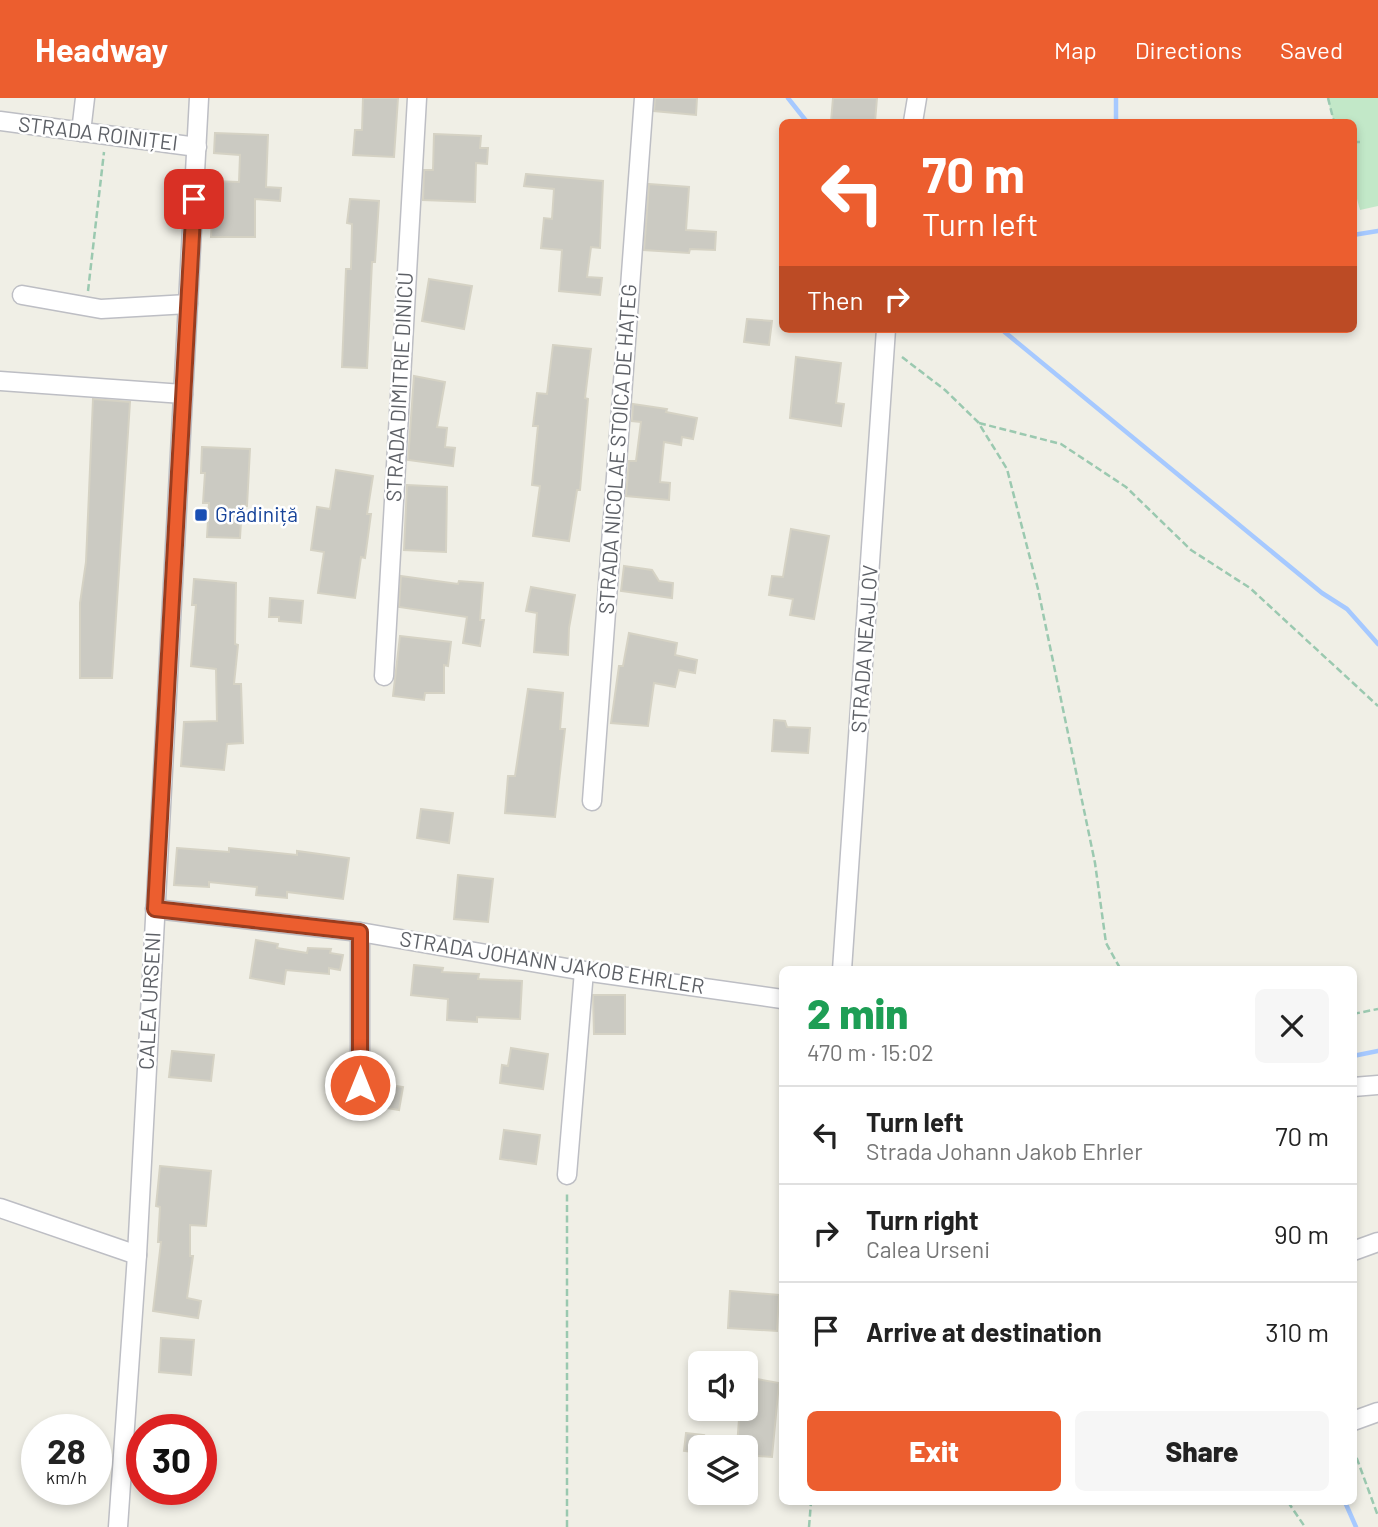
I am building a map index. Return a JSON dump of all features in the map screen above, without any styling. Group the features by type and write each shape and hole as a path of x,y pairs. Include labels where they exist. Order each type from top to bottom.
{"street":[{"path":"81,132 85,98"},
{"name":"CALEA URSENI","path":"118,1527 137,1255 199,98"},
{"name":"STRADA DIMITRIE DINICU","path":"384,676 417,98"},
{"name":"STRADA NICOLAE STOICA DE HAȚEG","path":"592,801 644,98"},
{"path":"914,119 916,98"},
{"name":"STRADA ROINIȚEI","path":"4,122 197,147"},
{"path":"22,295 101,309 188,304"},
{"name":"STRADA NEAJLOV","path":"842,966 886,337"},
{"path":"0,382 183,394"},
{"name":"STRADA JOHANN JAKOB EHRLER","path":"155,909 360,932 584,971 779,999"},
{"path":"360,932 360,1085"},
{"path":"567,1175 584,971"},
{"path":"1357,1087 1378,1085"},
{"path":"0,1208 137,1255"},
{"path":"1357,1250 1378,1242"},
{"path":"1357,1420 1378,1412"}],"path":[{"path":"1328,98 1333,119"},
{"path":"86,307 105,135"},
{"path":"886,337 978,422 1007,470 1038,589 1095,863 1106,943 1119,966"},
{"path":"978,422 1061,444 1126,487 1191,550 1250,588 1378,706"},
{"path":"1357,1013 1378,1009"},
{"path":"567,1175 567,1527"},
{"path":"1357,1459 1378,1516"},
{"path":"809,1527 811,1505"},
{"path":"1290,1505 1305,1527"}],"green space":[{"path":"1327,98 1378,98 1378,206 1360,210 1357,199 1357,119 1333,119"}],"building":[{"path":"363,98 398,98 394,157 353,155 355,130 362,130"},
{"path":"655,98 697,98 696,115 654,111"},
{"path":"833,98 877,98 875,119 831,119"},
{"path":"215,133 268,135 266,187 281,188 280,201 255,199 255,237 211,237 214,181 239,182 240,155 214,153"},
{"path":"434,134 481,136 480,148 488,148 487,164 476,163 475,202 423,200 424,170 433,170"},
{"path":"526,174 603,181 600,248 591,247 587,277 602,278 600,295 559,291 562,250 541,248 544,218 552,219 554,189 524,186"},
{"path":"649,184 689,187 686,230 716,232 715,250 690,249 689,253 644,250"},
{"path":"350,199 379,201 375,262 372,262 367,368 342,367 346,269 351,269 352,224 347,223"},
{"path":"429,279 472,286 464,329 422,321"},
{"path":"747,319 772,321 769,345 744,342"},
{"path":"553,345 591,349 585,398 588,399 580,490 577,490 569,541 533,536 540,486 532,485 538,426 533,426 537,393 547,394"},
{"path":"796,357 841,363 836,403 844,404 841,426 790,418"},
{"path":"414,376 445,382 437,427 447,428 445,447 455,448 453,466 408,460"},
{"path":"93,399 130,402 112,678 80,678 80,603 86,562"},
{"path":"633,404 667,409 666,412 697,418 693,439 682,437 681,445 664,442 660,482 670,483 669,500 626,496 629,461 636,461 641,422 632,421"},
{"path":"202,447 250,449 247,506 242,505 240,538 207,537 209,503 203,503 205,473 201,473"},
{"path":"336,470 373,476 367,514 371,514 365,558 361,557 355,598 318,593 324,552 311,550 317,507 330,509"},
{"path":"407,485 447,487 446,552 404,550"},
{"path":"791,529 829,536 814,619 790,615 793,599 769,595 772,576 783,577"},
{"path":"624,566 652,570 659,581 673,583 672,598 621,591"},
{"path":"401,576 458,584 459,581 483,583 480,620 484,620 480,646 463,643 467,617 399,607"},
{"path":"194,579 236,583 235,644 238,645 234,684 241,684 243,743 227,744 224,770 181,766 184,722 217,721 216,669 191,666 196,605 192,605"},
{"path":"531,587 575,595 569,628 568,655 534,652 537,613 526,611"},
{"path":"270,598 303,601 301,623 269,617"},
{"path":"629,633 677,643 675,655 697,660 695,673 679,670 675,687 654,683 648,726 611,723 619,666 623,666"},
{"path":"400,636 451,642 448,666 444,665 444,693 425,693 424,700 393,696"},
{"path":"528,689 563,693 560,729 565,729 555,817 505,813 508,776 515,776"},
{"path":"774,720 785,721 787,727 810,728 808,753 772,751"},
{"path":"421,809 453,813 449,843 417,838"},
{"path":"177,848 229,852 229,848 297,855 297,851 349,858 343,899 287,892 287,898 256,895 257,887 209,882 209,887 174,885"},
{"path":"458,875 493,879 488,922 454,919"},
{"path":"256,940 278,944 277,948 307,953 308,948 331,949 330,953 343,955 340,970 329,968 329,974 286,970 284,984 250,978"},
{"path":"414,965 443,968 442,972 479,974 478,979 522,981 520,1019 477,1017 477,1022 447,1020 448,999 411,995"},
{"path":"593,995 625,995 625,1034 594,1034"},
{"path":"511,1048 548,1054 543,1089 500,1083 502,1065 508,1066"},
{"path":"172,1051 214,1055 211,1081 169,1077"},
{"path":"371,1082 403,1087 399,1110 365,1104"},
{"path":"504,1130 540,1135 536,1164 500,1159"},
{"path":"160,1166 211,1171 206,1226 190,1225 190,1256 193,1256 187,1298 201,1301 198,1318 153,1311 161,1242 158,1242 160,1207 156,1206"},
{"path":"730,1291 779,1295 777,1331 728,1328"},
{"path":"161,1338 194,1340 191,1375 159,1372"},
{"path":"758,1379 779,1383 772,1457 758,1456 758,1435 738,1435 739,1421 758,1421"},
{"path":"686,1433 704,1435 688,1435 688,1452 684,1451"}],"waterway":[{"path":"788,98 805,119"},
{"path":"1116,98 1116,119"},
{"path":"1357,234 1378,231"},
{"path":"1006,333 1322,593 1347,609 1378,644"},
{"path":"1357,1055 1378,1051"},
{"path":"1346,1505 1356,1527"}],"place":[{"name":"Grădiniță","path":"201,515"}],"route":[{"path":"194,199 155,909 360,932 360,1085"}]}
